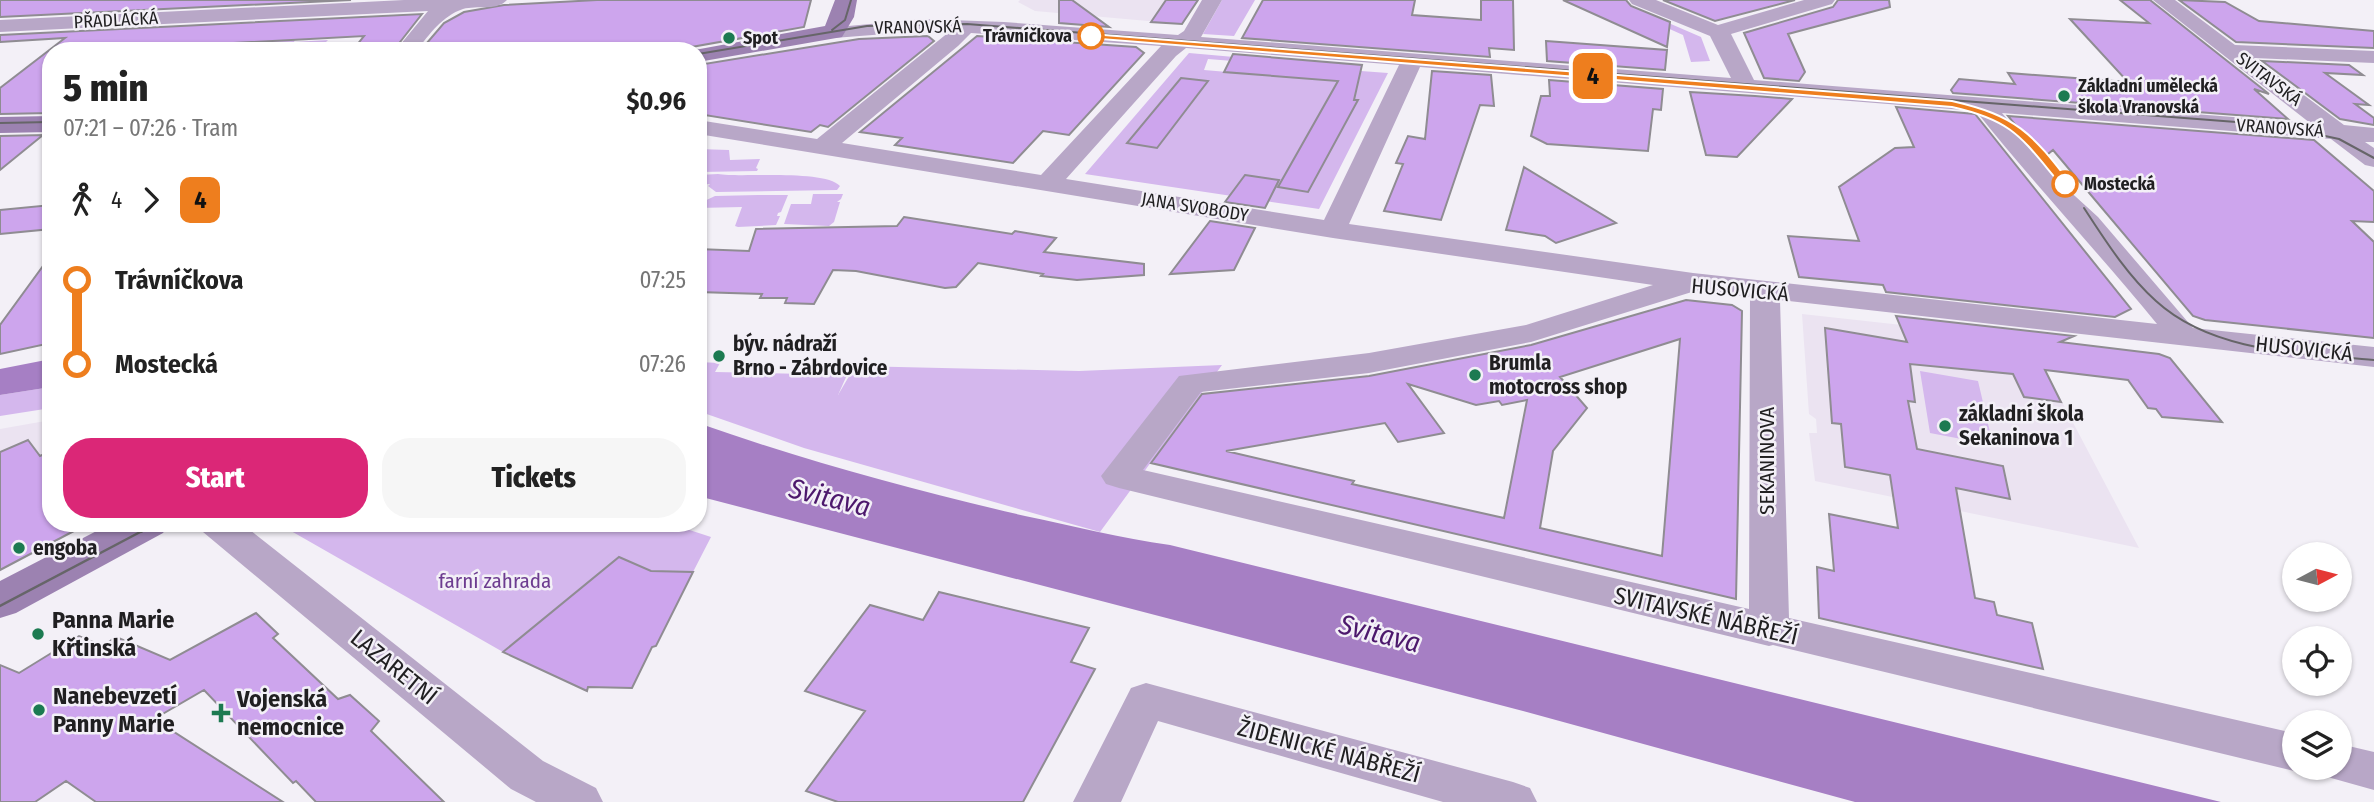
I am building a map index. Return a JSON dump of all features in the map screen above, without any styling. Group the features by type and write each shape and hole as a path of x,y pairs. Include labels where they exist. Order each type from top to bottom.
{"street":[{"name":"PŘADLÁCKÁ","path":"0,26 274,6 440,7 497,0"},
{"path":"834,32 839,25 846,0"},
{"path":"1048,183 1168,51 1194,33 1212,0"},
{"path":"1639,0 1717,32 1723,38 1746,87"},
{"path":"1717,32 1825,0"},
{"name":"SVITAVSKÁ","path":"2164,0 2374,160"},
{"path":"412,42 440,7"},
{"name":"VRANOVSKÁ","path":"707,53 834,32 899,26 967,26 2374,135"},
{"path":"822,147 967,26"},
{"path":"2232,51 2374,57"},
{"path":"1333,230 1412,60"},
{"path":"1983,105 2055,192 2088,223 2183,335"},
{"path":"0,125 42,124"},
{"name":"JANA SVOBODY","path":"707,128 1333,230 1693,282"},
{"name":"HUSOVICKÁ","path":"1119,476 1191,383 1370,363 1531,333 1693,282 2374,357"},
{"name":"SEKANINOVA","path":"1765,291 1769,631"},
{"name":"SVITAVSKÉ NÁBŘEŽÍ","path":"1119,476 1769,631 2282,749"},
{"path":"0,601 131,532"},
{"name":"LAZARETNÍ","path":"227,532 527,775 579,802"},
{"name":"ŽIDENICKÉ NÁBŘEŽÍ","path":"1097,802 1146,700 1513,802"},
{"path":"2352,766 2374,771"}],"shaded area":[{"path":"1198,0 1182,24 1035,11 1018,2"},
{"name":"základní škola Sekaninova 1","path":"1802,314 2029,339 2139,548 1815,481 1809,433 1817,433 1816,419 1809,414"},
{"path":"42,422 42,531 0,569 0,429"}],"green space":[{"path":"1222,0 1255,0 1234,36 1203,34"},
{"path":"1664,21 1701,37 1710,61 1691,62 1683,35 1654,22"},
{"path":"296,38 294,42 244,42"},
{"path":"328,40 326,42 294,42"},
{"path":"1189,53 1234,57 1233,61 1208,59 1204,70 1358,83 1361,71 1388,73 1319,209 1085,174"},
{"path":"707,149 729,150 730,160 760,159 757,171 707,172"},
{"path":"707,175 800,176 831,181 840,186 837,190 716,192 708,186 710,184 707,184"},
{"path":"813,194 843,194 837,202 840,202 834,222 829,226 784,224 791,204 811,204"},
{"path":"788,195 781,212 778,213 777,216 780,216 776,225 738,227 735,226 742,207 707,208 707,200 715,196"},
{"path":"707,362 720,363 715,372 847,375 838,395 855,366 1079,371 1222,365 1100,532 804,448 707,414"},
{"path":"1920,371 1978,381 1993,445 1930,433"},
{"path":"42,388 42,409 0,416 0,395"},
{"name":"farní zahrada","path":"293,532 696,532 711,537 693,572 650,571 619,557 503,652"}],"water":[{"path":"42,361 42,388 0,395 0,369"},
{"name":"Svitava","path":"707,426 860,474 942,496 1079,528 1170,545 2221,802 1855,802 1523,711 707,498"}],"building":[{"path":"0,0 351,0 0,17"},
{"path":"597,0 811,0 804,27 707,44 707,42 428,42 444,23 464,12 504,5"},
{"path":"1059,0 1072,0 1109,27 1059,23"},
{"path":"1166,0 1198,0 1182,24 1151,22"},
{"path":"1263,0 1415,0 1412,15 1481,20 1481,0 1513,0 1514,50 1489,48 1490,57 1242,38"},
{"path":"1563,0 1626,0 1631,6 1670,22 1667,47"},
{"path":"1663,0 1795,0 1715,21"},
{"path":"1838,0 1889,0 1890,7 1788,34 1805,72 1799,81 1764,78 1744,33 1833,7"},
{"path":"2120,0 2150,0 2269,94 2254,89 2288,119 1953,93 1951,90 1959,79 2015,84 2008,73 2128,82 2070,19 2149,23"},
{"path":"2179,0 2225,2 2259,21 2374,31 2374,48 2236,42"},
{"path":"422,14 400,42 359,42 364,36 253,42 60,42 65,38 0,42 0,35"},
{"path":"928,36 934,41 828,127 820,125 811,132 707,115 707,64 859,39"},
{"path":"977,36 1136,47 1144,53 1069,135 1043,131 1013,163 895,145 902,138 860,132"},
{"path":"1546,41 1667,50 1665,70 1547,61"},
{"path":"1233,54 1362,65 1354,100 1358,100 1308,192 1278,187 1338,81 1224,72"},
{"path":"42,56 42,113 0,114 0,88"},
{"path":"2262,61 2349,65 2363,75 2325,73 2369,105 2355,104 2374,118 2374,125 2340,119"},
{"path":"1432,71 1491,75 1494,106 1480,105 1441,220 1384,211 1403,164 1396,163 1408,136 1425,139"},
{"path":"1181,78 1208,81 1157,148 1127,143"},
{"path":"1549,80 1663,89 1661,110 1653,109 1648,151 1547,144 1531,136 1541,96 1550,96"},
{"path":"1690,92 1792,99 1737,157 1706,155"},
{"path":"1896,107 1975,114 2131,309 2115,317 1886,292 1883,285 1799,277 1788,236 1859,241 1839,187 1895,148 1914,147"},
{"path":"2008,116 2314,140 2374,191 2374,222 2352,221 2374,242 2374,338 2205,320 2193,316 2053,150 2043,158"},
{"path":"42,135 0,170 0,136"},
{"path":"1524,167 1616,223 1556,243 1545,236 1506,230"},
{"path":"1245,175 1279,180 1265,208 1225,202"},
{"path":"42,206 42,230 0,234 0,210"},
{"path":"904,217 1056,238 1044,252 1144,264 1144,275 1077,280 1041,276 1043,274 978,263 956,287 945,288 856,271 833,270 814,304 785,303 787,298 760,298 762,294 707,292 707,249 749,251 756,229 897,226"},
{"path":"1210,221 1255,228 1234,270 1170,274"},
{"path":"42,267 42,345 0,354 0,325"},
{"path":"1686,300 1732,305 1742,311 1736,599 1151,463 1202,394 1369,376 1531,345","holes":["1680,339 1662,556 1540,528 1553,451 1587,408 1560,377","1408,384 1476,405 1499,401 1502,405 1527,400 1504,518 1352,484 1354,481 1226,451 1385,423 1398,442 1444,433"]},
{"path":"1896,316 2074,336 2060,342 2159,354 2170,358 2222,422 2162,417 2156,409 2148,408 2128,380 2045,370 2061,402 2024,397 2013,374 1910,364 1915,402 1908,401 1917,449 2003,466 2010,499 1956,488 1975,598 1994,602 1997,615 2032,623 2043,669 1819,618 1817,567 1834,571 1829,514 1898,528 1890,475 1845,467 1841,424 1832,423 1825,328 1907,342"},
{"path":"28,440 42,455 42,532 72,532 0,570 0,452"},
{"path":"619,557 651,571 693,572 632,688 588,687 587,691 503,652"},
{"path":"939,592 1089,628 1071,662 1095,669 1023,802 838,802 806,791 865,711 805,691 870,605 923,620"},
{"name":"Vojenská nemocnice","path":"256,613 278,634 273,638 338,699 350,695 379,721 371,731 444,802 316,802 296,781 293,783 204,690 154,719 283,802 96,802 66,781 35,802 0,802 0,665 19,673 79,636 103,646 116,637 170,660"}],"tram line":[{"path":"832,30 845,20 851,0"},
{"path":"707,53 867,26 967,24 2275,125 2339,139 2374,158"},
{"name":"4","path":"1091,36 1952,104 1983,111 2011,124 2022,132 2065,184"},
{"path":"1970,108 1996,116"},
{"path":"0,123 42,122"},
{"path":"2084,208 2135,280 2156,301 2179,318 2231,341 2288,352 2374,360"},
{"path":"0,606 140,532"}],"place":[{"name":"Trávníčkova","path":"1091,36"},
{"name":"Spot","path":"729,38"},
{"name":"Základní umělecká škola Vranovská","path":"2064,96"},
{"name":"Mostecká","path":"2065,184"},
{"name":"býv. nádraží Brno - Zábrdovice","path":"719,356"},
{"name":"Brumla motocross shop","path":"1475,375"},
{"name":"základní škola Sekaninova 1","path":"1945,426"},
{"name":"engoba","path":"19,548"},
{"name":"Panna Marie Křtinská","path":"38,634"},
{"name":"Nanebevzetí Panny Marie","path":"39,710"},
{"name":"Vojenská nemocnice","path":"221,713"}]}
